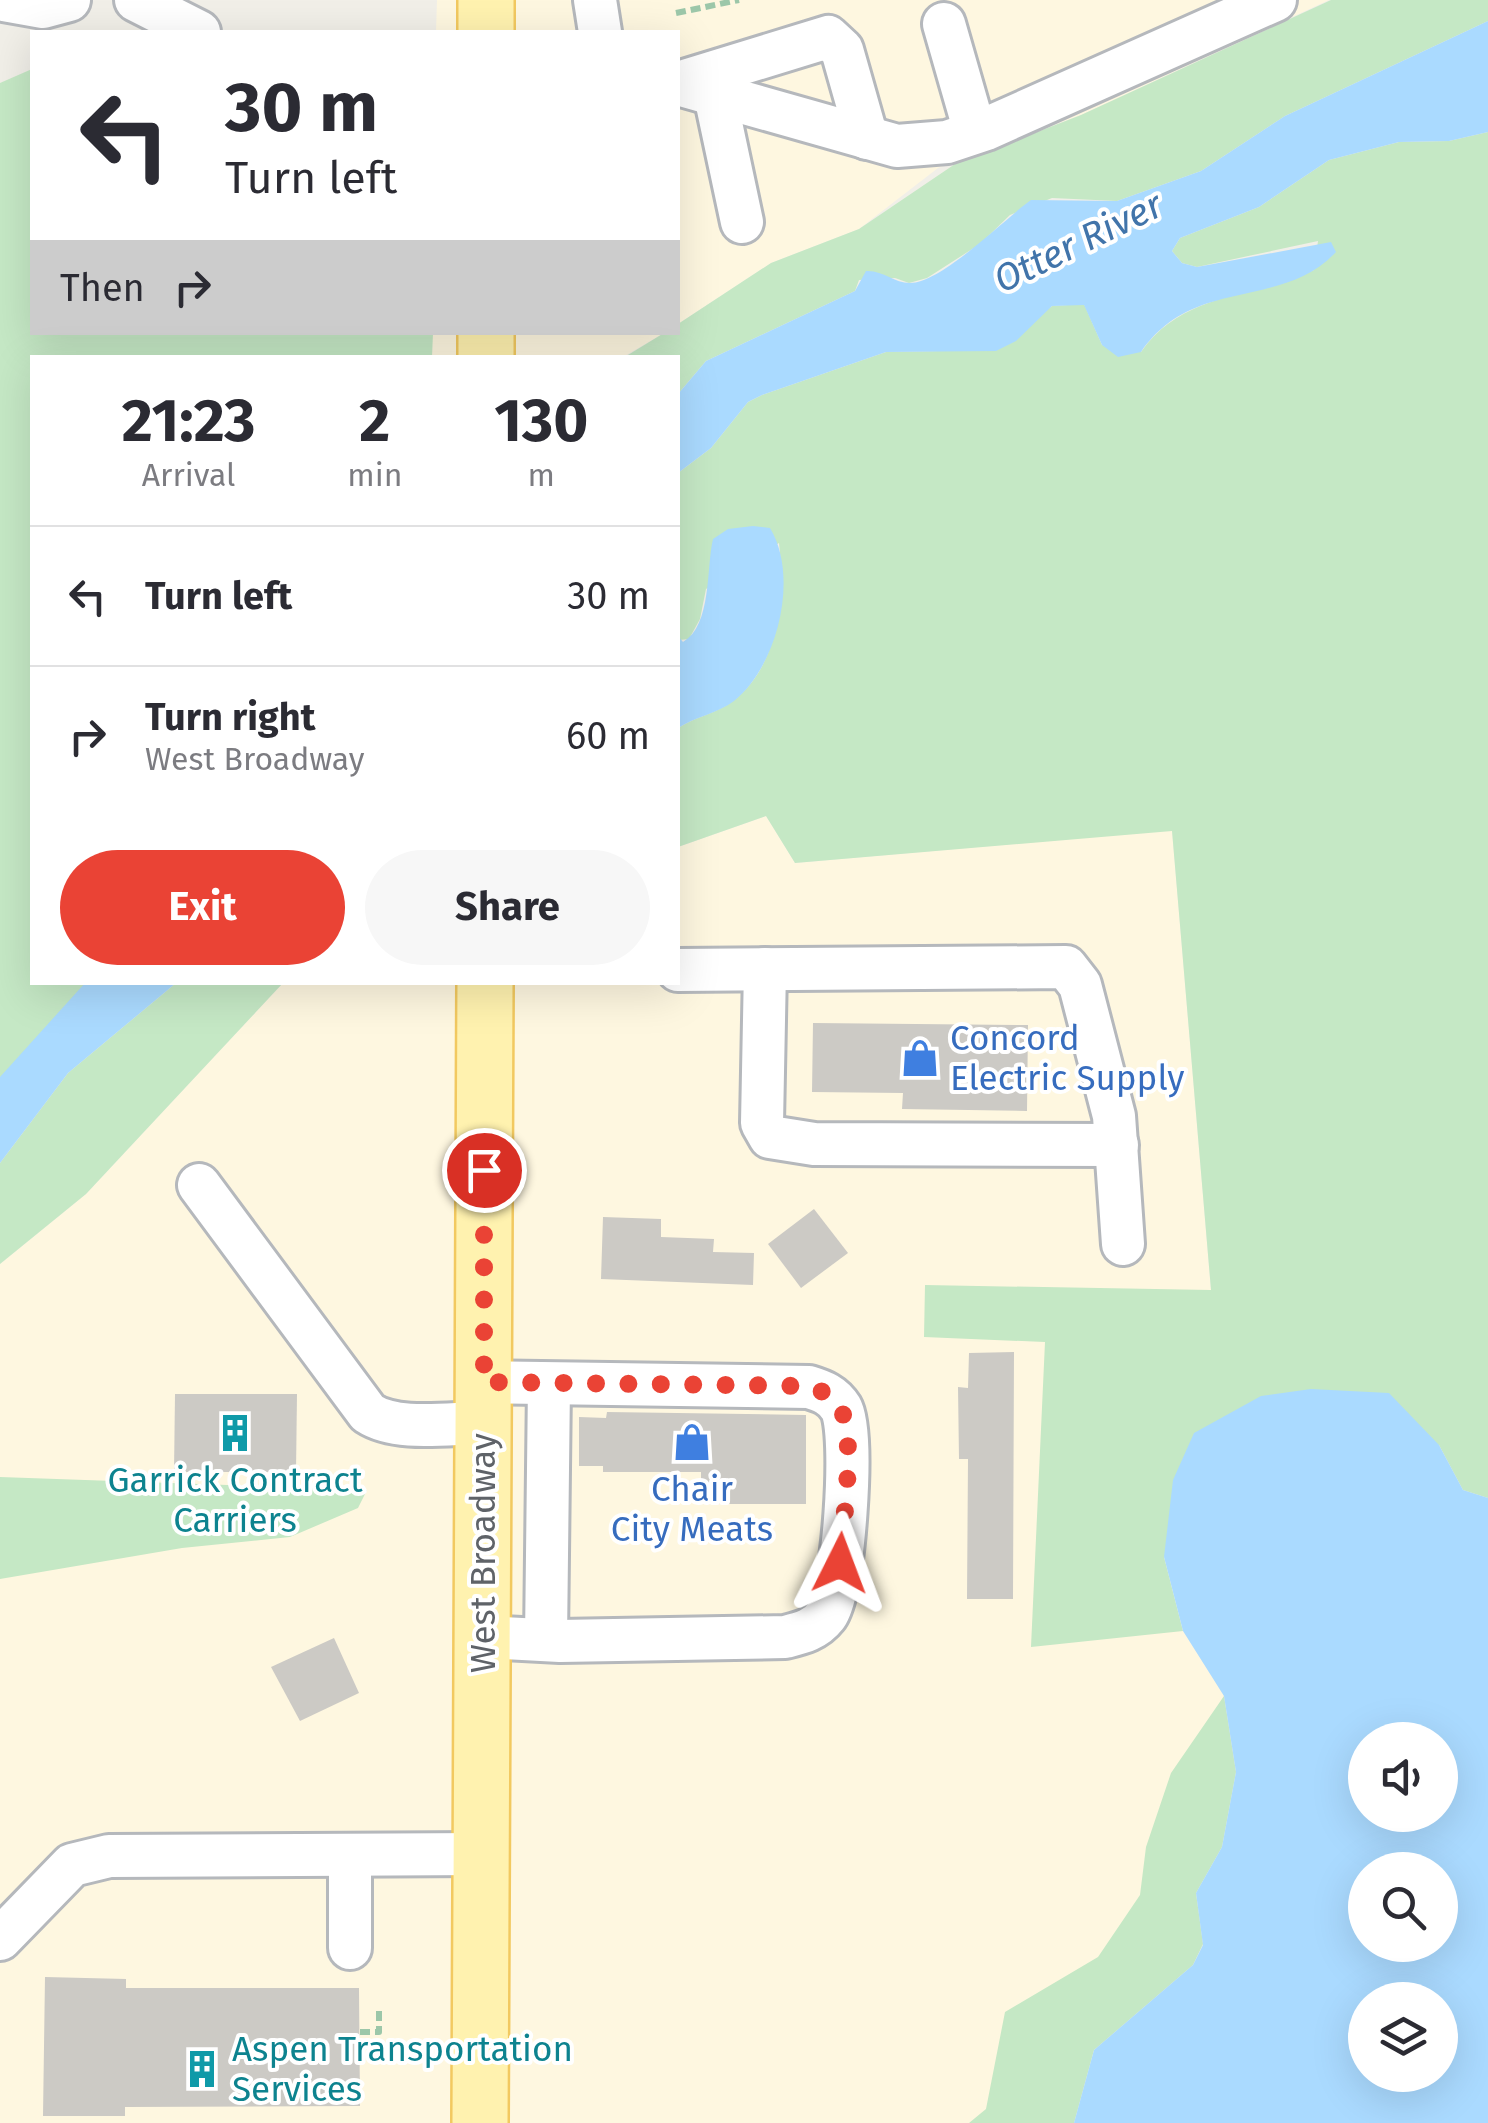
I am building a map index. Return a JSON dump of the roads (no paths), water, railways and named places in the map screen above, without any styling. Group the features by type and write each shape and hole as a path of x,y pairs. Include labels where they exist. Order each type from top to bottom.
{"main road":[{"name":"West Broadway","path":"480,2123 486,985"}],"lane":[{"path":"4,0 43,7 69,0"},
{"path":"136,0 196,30"},
{"path":"596,0 600,30"},
{"path":"690,87 897,146 929,145 976,132 1200,16 1275,0"},
{"path":"944,24 976,132"},
{"path":"690,87 828,37 842,50 867,138"},
{"path":"690,87 742,222"},
{"path":"680,970 1066,968 1080,986 1117,1145 1123,1244"},
{"path":"765,969 762,1123 770,1137 814,1144 1117,1145"},
{"path":"199,1185 368,1413 380,1421 395,1422 549,1384 809,1386 827,1393 842,1409 847,1431 840,1563 828,1614 808,1632 785,1637 482,1637"},
{"path":"546,1640 549,1384"},
{"path":"0,1939 81,1860 110,1856 482,1854"},
{"path":"350,1856 350,1948"}],"water":[{"name":"Otter River","path":"1488,21 1488,132 1449,141 1399,142 1329,160 1259,207 1180,238 1172,251 1182,263 1197,267 1331,242 1336,252 1314,270 1290,282 1186,312 1162,328 1141,352 1118,357 1102,345 1084,305 1052,306 1016,341 996,351 886,352 748,402 711,448 680,471 680,392 706,361 855,291 866,271 910,283 939,273 1031,200 1117,201 1201,171 1285,116"},
{"path":"770,528 783,571 779,620 762,667 749,686 721,709 680,727 680,638 683,642 699,623 713,539 728,529"},
{"path":"83,985 174,985 68,1073 0,1163 0,1077"},
{"path":"1311,1389 1389,1393 1439,1445 1463,1490 1488,1498 1488,2123 1074,2123 1094,2050 1193,1965 1203,1945 1196,1893 1222,1847 1236,1772 1224,1696 1183,1631 1164,1557 1173,1480 1194,1433 1261,1396"}],"place":[{"name":"Concord Electric Supply","path":"920,1058"},
{"name":"Garrick Contract Carriers","path":"235,1433"},
{"name":"Chair City Meats","path":"692,1442"},
{"name":"Aspen Transportation Services","path":"202,2069"}]}
